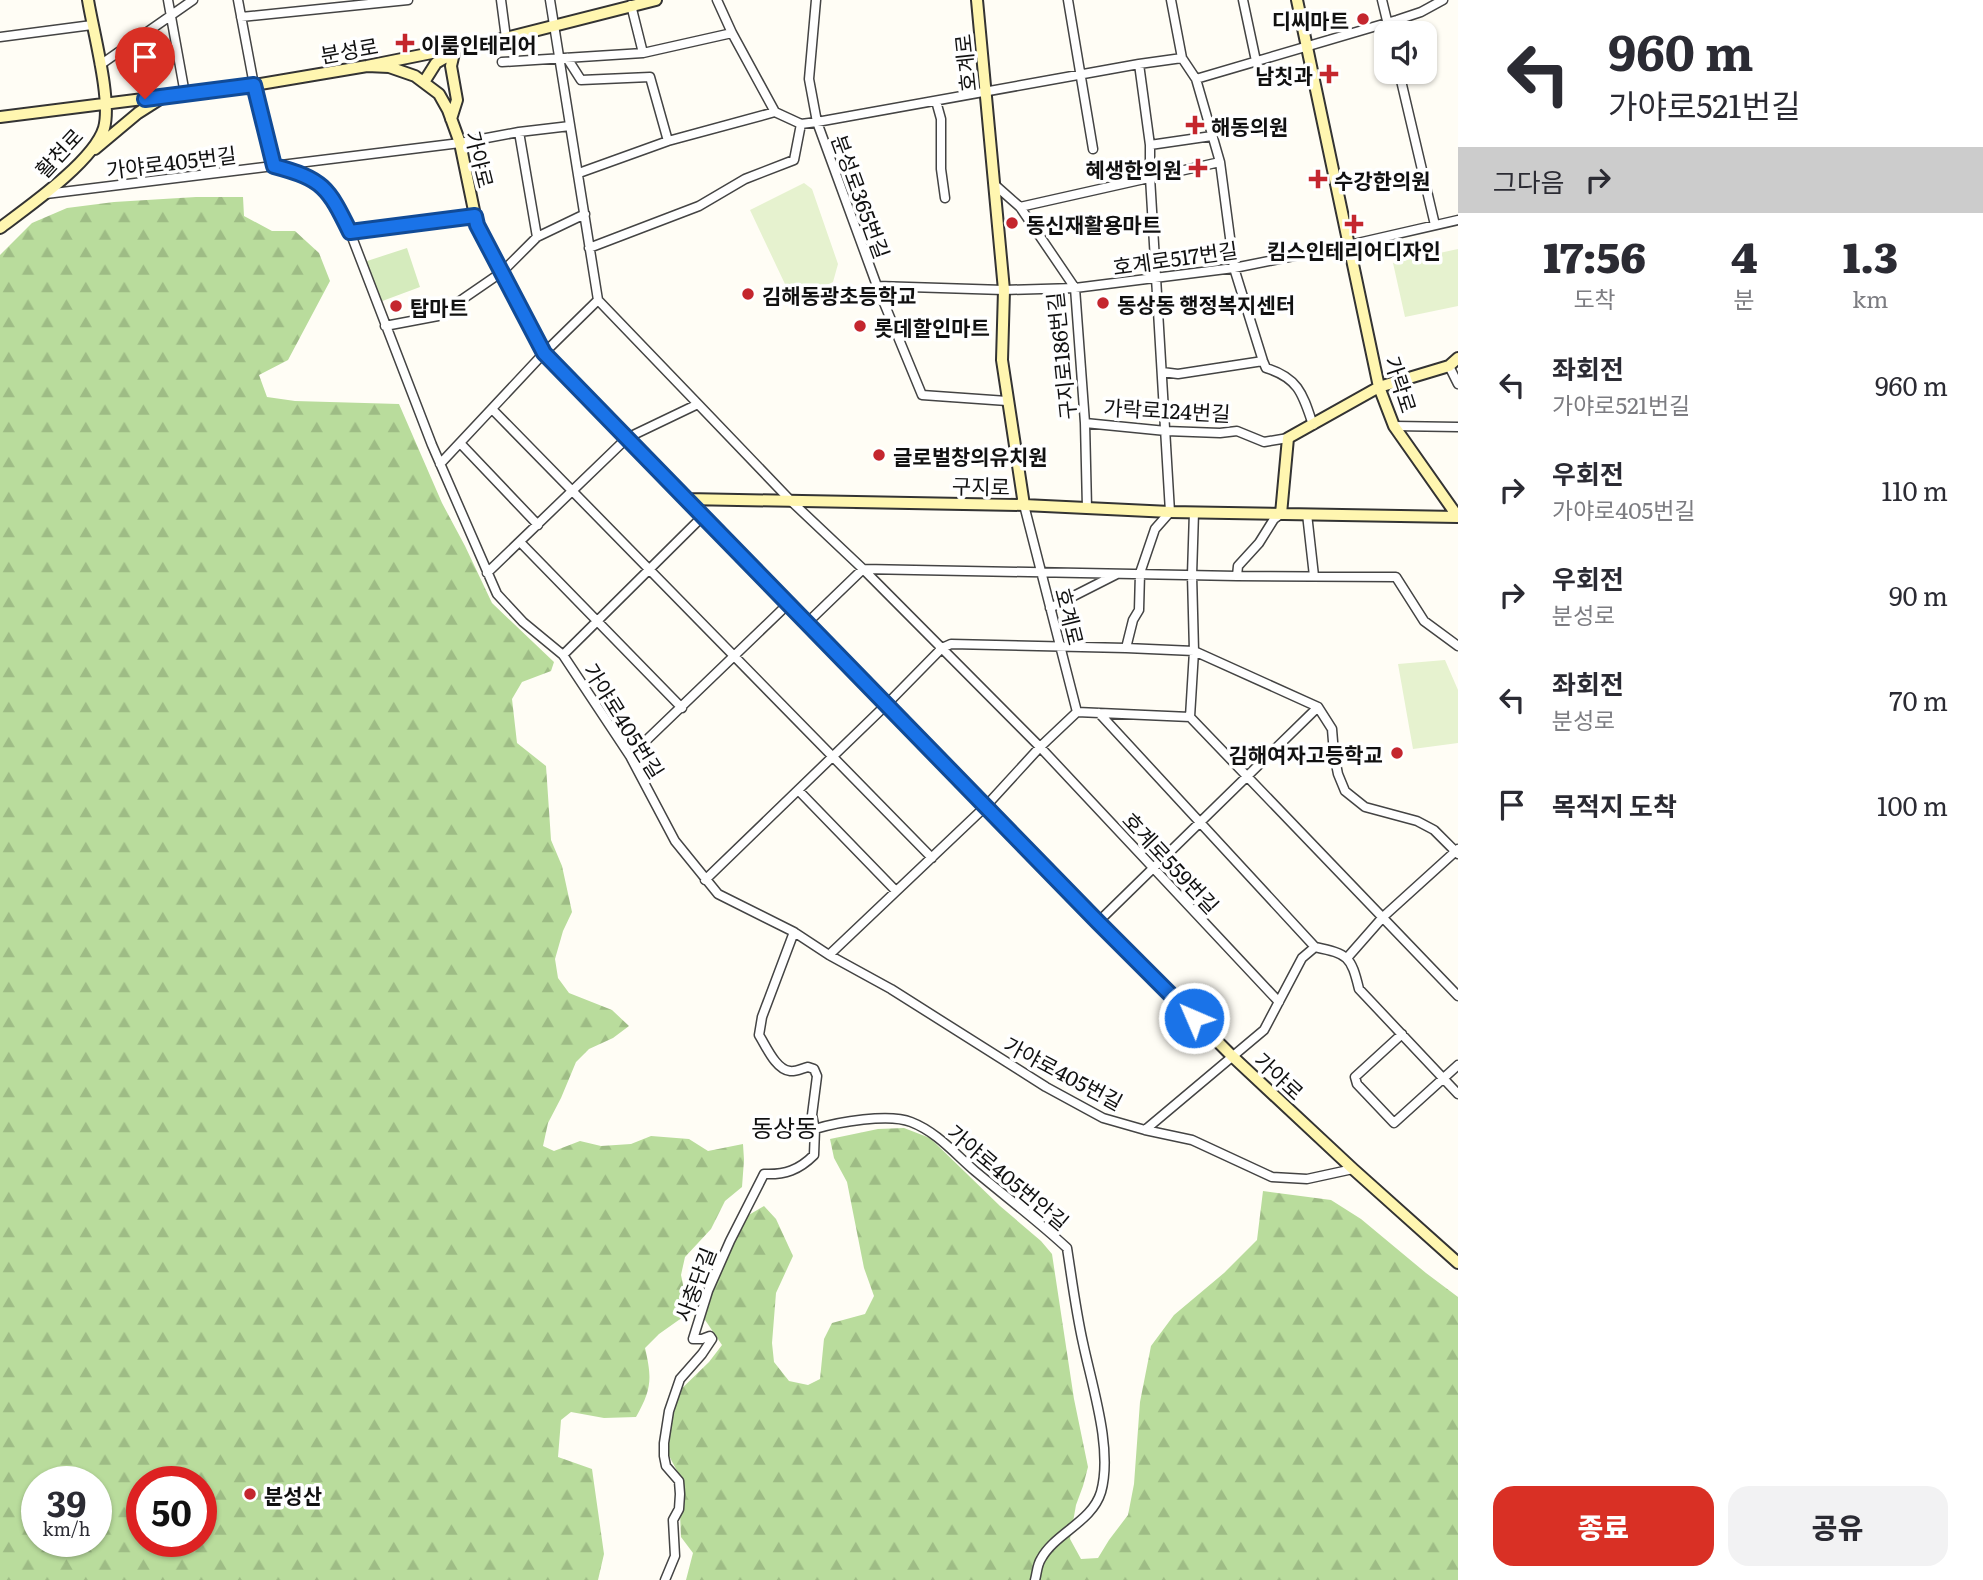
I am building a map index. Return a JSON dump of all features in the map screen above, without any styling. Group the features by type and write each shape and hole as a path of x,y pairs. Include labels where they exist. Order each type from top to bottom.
{"main road":[{"name":"활천로","path":"0,228 46,194 88,155 104,129 107,104 88,0"},
{"name":"분성로","path":"0,117 254,85 459,50 656,0"},
{"name":"호계로","path":"977,0 1004,290 1002,360 1024,506"},
{"name":"가락로","path":"1297,0 1379,387 1394,426 1458,517"},
{"path":"424,82 436,63 459,50"},
{"path":"451,119 457,100 452,74 459,50"},
{"name":"가야로","path":"367,66 389,67 415,76 439,94 460,143 477,225 544,353 1232,1056 1353,1170 1458,1263"},
{"path":"88,155 138,113 164,96"},
{"path":"1449,366 1458,358"},
{"name":"가락로124번길","path":"1288,438 1379,387 1449,366"},
{"path":"1282,514 1288,438"},
{"name":"구지로","path":"686,499 1458,517"}],"street":[{"path":"168,0 185,94"},
{"path":"100,65 193,0"},
{"path":"238,0 254,85 274,166 460,143 570,126"},
{"path":"241,17 408,0"},
{"path":"501,0 506,38"},
{"path":"551,0 554,26 564,58 570,126 598,300 791,501"},
{"path":"717,0 775,111 801,124 1182,58"},
{"name":"분성로365번길","path":"816,0 809,79 817,122 877,286 922,395 1007,401"},
{"path":"1068,0 1093,149"},
{"path":"1171,0 1182,58 1196,79 1220,162 1234,268 1263,361 1266,368 1277,371 1298,386 1313,425"},
{"path":"1243,0 1256,61"},
{"path":"1382,0 1387,21"},
{"path":"1390,21 1421,12 1443,0"},
{"path":"631,5 643,53"},
{"path":"0,37 92,25"},
{"path":"1196,79 1374,26"},
{"path":"502,62 643,53 732,33"},
{"path":"564,58 581,80 650,77 668,141"},
{"path":"1126,648 1133,620 1139,610 1140,573 1155,529 1170,512 1150,145 1139,64"},
{"path":"1402,84 1435,225"},
{"path":"936,101 942,119 941,169 945,198"},
{"path":"579,173 668,141 775,111"},
{"path":"589,248 699,206 745,179 794,160 801,124"},
{"path":"519,132 537,237"},
{"path":"1150,145 1212,136"},
{"path":"1020,207 1220,162"},
{"name":"가야로405번길","path":"46,194 274,166 297,172 320,184 334,199 350,232 440,464 497,594 523,622 563,655 631,756 676,841 718,894 794,932 891,989 1046,1087 1104,1118 1192,1140 1272,1177 1307,1179 1353,1170"},
{"name":"구지로186번길","path":"995,185 1020,207 1075,288 1085,423 1087,508"},
{"path":"385,326 438,316 502,272 537,237 585,214"},
{"path":"350,232 475,216"},
{"path":"1349,245 1458,220"},
{"name":"호계로517번길","path":"1004,290 1075,288 1157,279 1234,268 1349,245"},
{"path":"877,286 1004,290"},
{"path":"440,464 544,353 598,300"},
{"path":"1162,372 1178,374 1263,361"},
{"path":"1449,366 1458,384"},
{"path":"488,573 627,438 698,404"},
{"path":"492,409 932,858"},
{"name":"가락로124번길","path":"1085,423 1166,431 1237,431 1264,442 1288,438"},
{"path":"1394,426 1458,427"},
{"path":"460,443 538,524"},
{"name":"호계로559번길","path":"791,501 863,569 1040,747 1279,1002"},
{"name":"호계로","path":"1024,506 1077,712"},
{"path":"1190,717 1194,651 1194,512"},
{"path":"1237,576 1238,566 1259,543 1274,519 1282,514"},
{"path":"1307,514 1314,576"},
{"path":"563,655 702,517"},
{"path":"520,542 682,708"},
{"path":"807,623 863,569 1396,577 1424,621 1458,646"},
{"path":"1050,608 1120,573"},
{"path":"631,756 788,604"},
{"path":"705,880 942,649 951,644 1194,651 1318,707 1332,729 1338,774 1345,790 1365,807 1417,821 1434,830 1457,851 1383,917 1347,958"},
{"path":"1098,922 1318,707"},
{"path":"829,955 986,806 1040,747 1077,712 1190,717 1458,996"},
{"path":"1099,713 1315,947 1339,952 1347,958 1355,972 1359,989 1458,1094"},
{"path":"799,791 896,891"},
{"path":"794,932 762,1017 759,1035 783,1069 792,1072 808,1067 814,1069 817,1076 812,1108 815,1129"},
{"path":"1145,1130 1264,1030 1302,958 1315,947"},
{"path":"1402,1034 1355,1077 1357,1084 1394,1123 1458,1065"},
{"name":"가야로405번안길","path":"815,1129 872,1118 910,1121 925,1128 1067,1248 1077,1316 1103,1441 1103,1476 1101,1493 1093,1507 1047,1551 1040,1561 1035,1580"},
{"name":"사충단길","path":"665,1580 675,1556 673,1520 679,1509 680,1494 679,1481 666,1466 664,1443 675,1389 712,1339 710,1336 693,1339 708,1291 762,1178 765,1174 777,1175 802,1166 814,1155 815,1129"}],"green space":[{"path":"804,183 812,189 838,264 833,282 793,301 750,210"},
{"path":"243,197 244,216 272,231 295,231 319,253 330,281 288,360 259,375 267,397 295,401 399,404 442,503 492,603 554,662 551,671 522,682 512,699 517,743 546,766 551,840 562,866 572,912 555,959 558,978 569,993 612,1010 629,1026 613,1038 589,1049 576,1062 548,1123 543,1146 554,1151 580,1141 601,1146 631,1144 651,1136 689,1139 708,1151 743,1144 742,1187 725,1201 711,1229 685,1257 681,1275 685,1294 683,1317 645,1348 649,1367 648,1391 636,1417 604,1418 571,1412 561,1420 558,1457 592,1469 604,1554 598,1580 0,1580 0,255 32,223 67,208 114,202"},
{"path":"407,248 420,287 377,303 361,263"},
{"path":"1458,249 1458,306 1405,317 1393,263"},
{"path":"1445,660 1458,690 1458,743 1413,749 1398,664"},
{"path":"904,1128 930,1138 1052,1254 1074,1399 1088,1467 1076,1505 1070,1539 1081,1559 1098,1558 1128,1515 1134,1484 1140,1402 1151,1346 1174,1315 1224,1273 1257,1240 1263,1191 1331,1200 1361,1219 1458,1297 1458,1580 686,1580 693,1553 681,1537 683,1482 667,1452 667,1428 672,1398 709,1362 722,1345 701,1314 710,1289 747,1216 764,1206 776,1219 793,1256 776,1293 772,1343 774,1362 789,1381 808,1385 820,1379 824,1339 832,1323 865,1314 874,1296 864,1268 847,1182 834,1158 830,1139 878,1129"}],"place":[{"name":"디씨마트","path":"1363,19"},
{"name":"이룸인테리어","path":"405,43"},
{"name":"남칫과","path":"1329,74"},
{"name":"해동의원","path":"1195,125"},
{"name":"혜생한의원","path":"1198,168"},
{"name":"수강한의원","path":"1318,179"},
{"name":"동신재활용마트","path":"1012,223"},
{"name":"킴스인테리어디자인","path":"1354,224"},
{"name":"김해동광초등학교","path":"748,294"},
{"name":"동상동 행정복지센터","path":"1103,303"},
{"name":"탑마트","path":"396,306"},
{"name":"롯데할인마트","path":"860,326"},
{"name":"글로벌창의유치원","path":"879,455"},
{"name":"김해여자고등학교","path":"1397,753"},
{"name":"분성산","path":"250,1494"}],"district":[{"name":"동상동","path":"784,1126"}],"route":[{"path":"145,99 254,85 274,166 297,172 320,184 334,199 350,232 475,216 477,225 544,353 1194,1018"}]}
